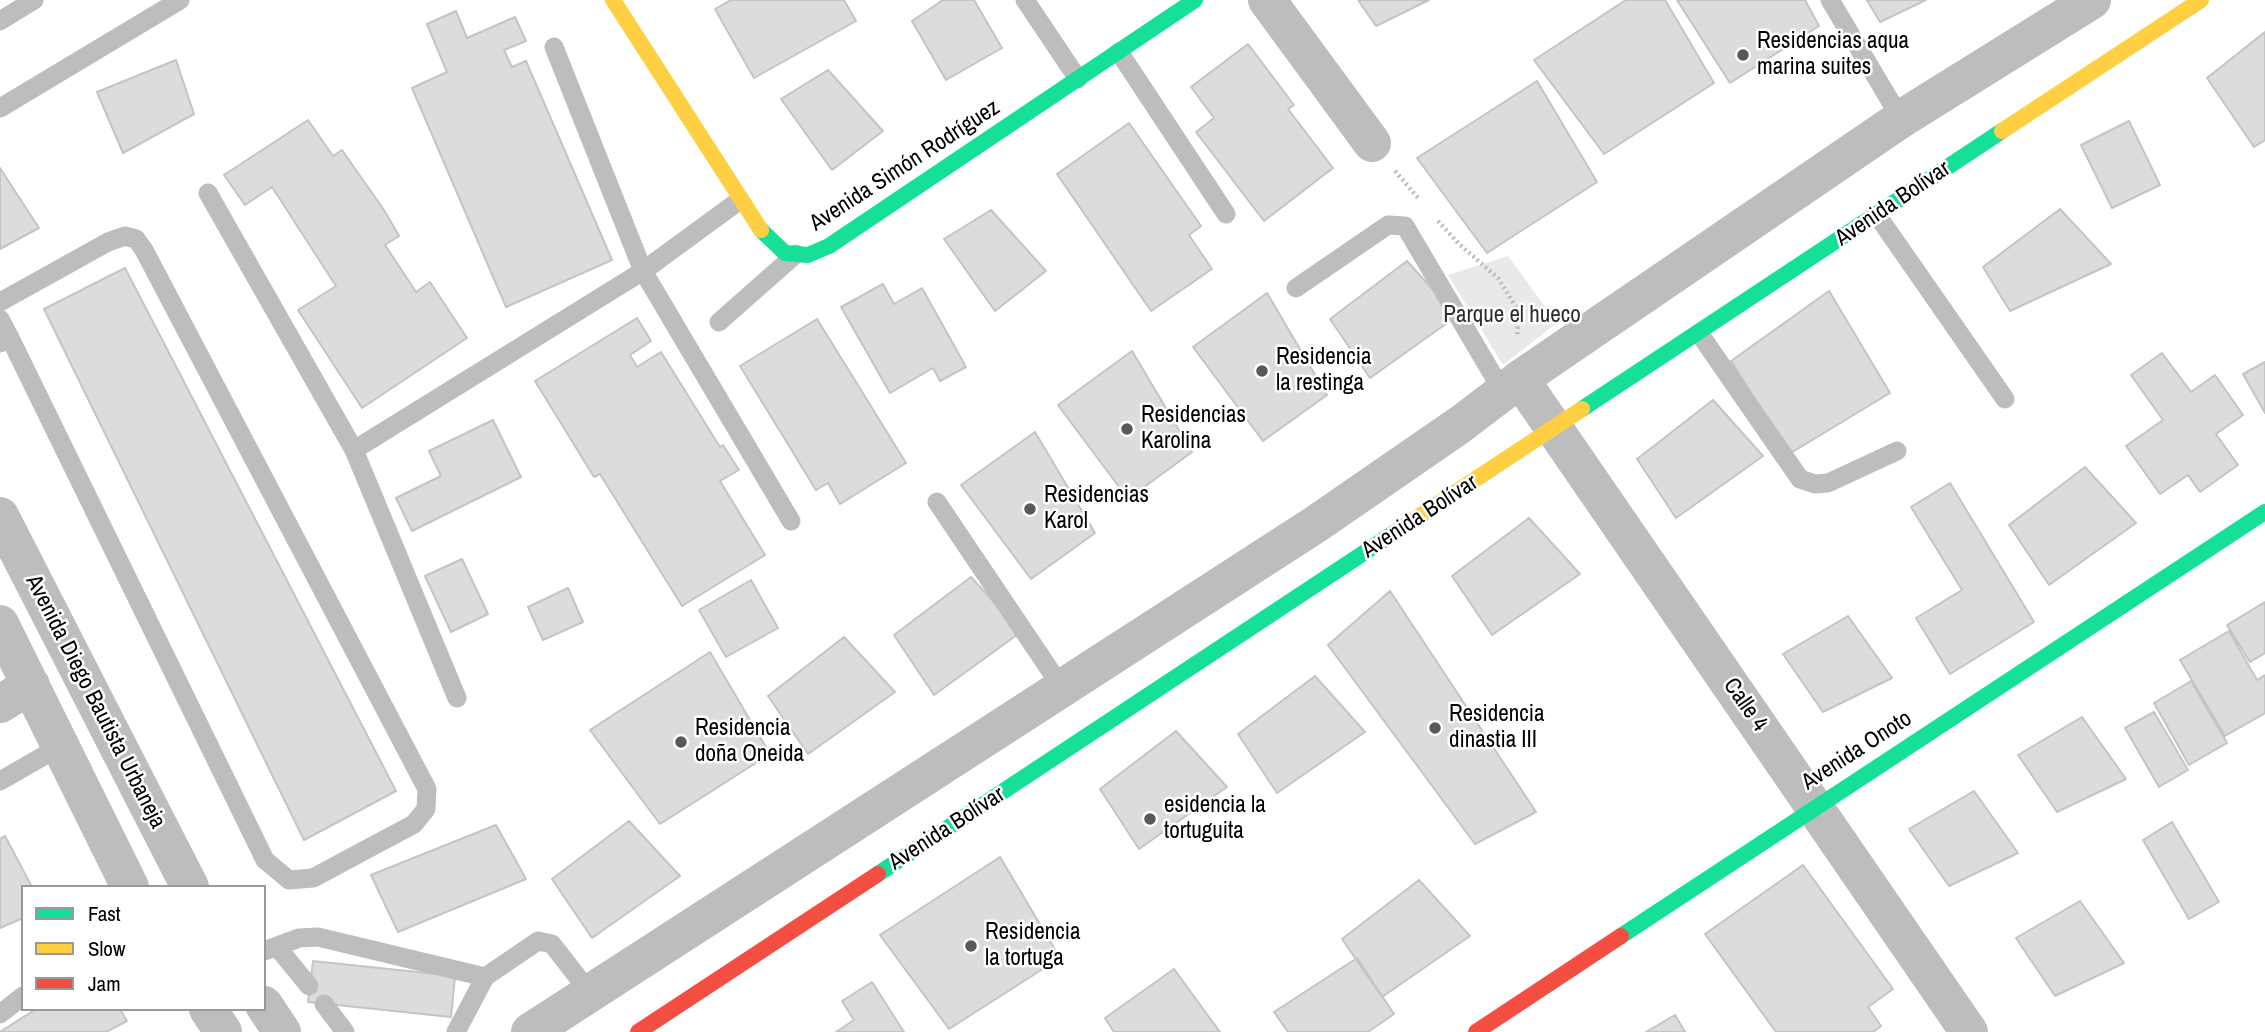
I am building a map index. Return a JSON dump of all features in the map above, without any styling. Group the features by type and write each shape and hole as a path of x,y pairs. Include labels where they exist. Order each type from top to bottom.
{"street":[{"name":"Avenida Simón Rodríguez","path":"613,0 740,200 768,239 785,253 808,255 829,246 1195,0"},
{"path":"1267,0 1372,144"},
{"path":"530,1032 1316,524 1512,385 1901,119 2092,0"},
{"name":"Avenida Bolívar","path":"638,1032 2201,0"},
{"name":"Calle 4","path":"1512,385 1555,429 1969,1032"},
{"name":"Avenida Onoto","path":"1476,1032 1815,806 2265,512"},
{"name":"Avenida Diego Bautista Urbaneja","path":"0,516 189,885"},
{"path":"0,624 15,695 61,746 129,885"},
{"path":"266,1008 282,1032"}],"lane":[{"path":"0,21 34,0"},
{"path":"0,108 180,0"},
{"path":"1025,0 1078,79"},
{"path":"1830,0 1901,119"},
{"path":"554,47 643,271 791,521"},
{"path":"1119,52 1226,214"},
{"path":"208,192 354,450 457,698"},
{"path":"354,450 643,271 740,200"},
{"path":"1877,215 2005,398"},
{"path":"1296,288 1388,225 1405,226 1512,385"},
{"path":"0,302 125,236 136,239 427,789 426,809 414,824 313,878 289,880 265,860 5,340 0,319"},
{"path":"719,321 796,254"},
{"path":"1699,333 1800,479 1815,484 1829,483 1897,451"},
{"path":"937,502 1062,688"},
{"path":"0,781 61,746"},
{"path":"309,986 271,950 299,938 318,937 485,977"},
{"path":"456,1032 485,977 538,941 547,941 590,993"},
{"path":"0,1014 21,998"},
{"path":"324,1004 345,1032"}],"path":[{"path":"1372,144 1425,206"},
{"path":"1433,215 1459,244 1498,278 1519,312 1512,385"}],"green space":[{"name":"Parque el hueco","path":"1508,256 1557,323 1503,365 1448,275"}],"building":[{"path":"731,0 844,0 856,21 754,78 715,9"},
{"path":"943,0 974,0 1002,48 946,80 912,21"},
{"path":"1358,0 1429,0 1376,26"},
{"path":"1626,0 1665,0 1714,83 1604,154 1534,60"},
{"name":"Residencias aqua marina suites","path":"1677,0 1805,0 1819,26 1730,83"},
{"path":"1867,0 1926,0 1880,22"},
{"path":"456,11 467,38 515,17 526,41 504,50 512,67 526,61 612,260 506,307 412,88 447,72 427,24"},
{"path":"2265,32 2265,140 2254,147 2207,78"},
{"path":"1248,44 1294,105 1288,109 1333,168 1264,221 1196,132 1214,118 1191,87"},
{"path":"176,60 194,114 123,153 97,92"},
{"path":"828,70 883,131 832,170 781,99"},
{"path":"1537,81 1597,182 1487,253 1417,158"},
{"path":"308,120 333,156 342,150 384,210 399,236 385,245 416,292 430,282 467,338 362,408 298,310 336,286 272,187 245,205 224,175"},
{"path":"2129,121 2160,185 2112,208 2081,145"},
{"path":"1129,123 1201,226 1189,235 1212,269 1151,311 1057,174"},
{"path":"0,168 39,228 0,249"},
{"path":"2060,209 2111,264 2010,311 1983,267"},
{"path":"991,210 1046,271 995,311 944,239"},
{"path":"1407,261 1457,316 1370,378 1330,319"},
{"path":"125,268 396,791 304,840 44,309"},
{"path":"883,284 894,304 922,288 966,367 940,381 933,368 890,393 841,307"},
{"path":"1829,291 1890,393 1789,454 1731,361"},
{"name":"Residencia la restinga","path":"1267,293 1327,395 1263,441 1193,347"},
{"path":"637,318 651,341 630,355 637,367 661,352 720,447 723,445 739,470 720,481 765,555 682,606 600,474 594,477 535,381"},
{"path":"817,319 906,463 840,504 828,483 816,490 740,366"},
{"name":"Residencias Karolina","path":"1132,351 1192,452 1128,499 1058,405"},
{"path":"2162,353 2191,392 2215,375 2243,415 2216,434 2238,465 2200,492 2188,475 2160,494 2126,446 2163,420 2131,375"},
{"path":"2265,362 2265,413 2243,374"},
{"path":"1713,400 1763,456 1676,518 1637,459"},
{"path":"493,420 521,477 412,531 396,498 441,476 429,451"},
{"name":"Residencias Karol","path":"1035,432 1095,533 1031,579 961,485"},
{"path":"2085,467 2136,523 2049,585 2009,525"},
{"path":"1950,483 2034,622 1950,674 1916,618 1962,590 1911,507"},
{"path":"1529,518 1580,574 1492,635 1452,576"},
{"path":"462,559 488,614 451,632 425,576"},
{"path":"971,577 1021,632 934,695 894,635"},
{"path":"751,580 778,628 726,657 699,610"},
{"path":"568,588 583,622 543,640 528,607"},
{"name":"Residencia dinastia III","path":"1390,591 1536,812 1475,844 1328,645"},
{"path":"2265,602 2265,653 2250,662 2227,625"},
{"path":"1848,616 1892,678 1823,712 1783,654"},
{"path":"2229,631 2257,680 2265,675 2265,713 2225,736 2180,660"},
{"path":"844,637 895,692 808,754 768,696"},
{"name":"Residencia doña Oneida","path":"710,652 770,754 660,824 590,730"},
{"path":"1315,676 1365,732 1277,793 1238,734"},
{"path":"2191,681 2227,743 2189,765 2154,703"},
{"path":"2154,712 2188,770 2159,787 2125,728"},
{"path":"2082,717 2126,779 2057,812 2018,755"},
{"name":"esidencia la tortuguita","path":"1176,731 1227,787 1139,849 1100,789"},
{"path":"1974,791 2018,853 1949,886 1909,829"},
{"path":"629,821 680,876 592,938 552,879"},
{"path":"2172,822 2219,902 2189,919 2143,840"},
{"path":"496,825 526,879 398,932 371,875"},
{"path":"5,836 31,885 21,885 21,919 0,928 0,839"},
{"name":"Residencia la tortuga","path":"1000,857 1060,958 949,1029 880,935"},
{"path":"1803,865 1893,989 1868,1007 1881,1026 1873,1032 1776,1032 1705,934"},
{"path":"1419,880 1470,936 1382,997 1342,939"},
{"path":"2080,901 2124,963 2055,996 2016,938"},
{"path":"1357,958 1394,1014 1368,1032 1288,1032 1274,1012"},
{"path":"313,961 455,976 451,1017 308,1002"},
{"path":"1174,969 1220,1032 1114,1032 1105,1018"},
{"path":"872,982 904,1032 836,1032 854,1020 842,1001"},
{"path":"33,1011 121,1011 127,1021 106,1032 0,1032"},
{"path":"1675,1015 1685,1032 1646,1032"}],"traffic: fast":[{"path":"761,230 785,253 808,255 829,246 1195,0"},
{"path":"1582,409 2002,131"},
{"path":"1621,936 2265,512"},
{"path":"878,874 1400,529"}],"traffic: slow":[{"path":"613,0 761,230"},
{"path":"2002,131 2201,0"},
{"path":"1400,529 1582,409"}],"traffic: jam":[{"path":"638,1032 878,874"},
{"path":"1476,1032 1621,936"}],"place":[{"name":"Residencias aqua marina suites","path":"1743,55"},
{"name":"Residencia la restinga","path":"1262,371"},
{"name":"Residencias Karolina","path":"1127,429"},
{"name":"Residencias Karol","path":"1030,509"},
{"name":"Residencia dinastia III","path":"1435,728"},
{"name":"Residencia doña Oneida","path":"681,742"},
{"name":"esidencia la tortuguita","path":"1150,819"},
{"name":"Residencia la tortuga","path":"971,946"}]}
